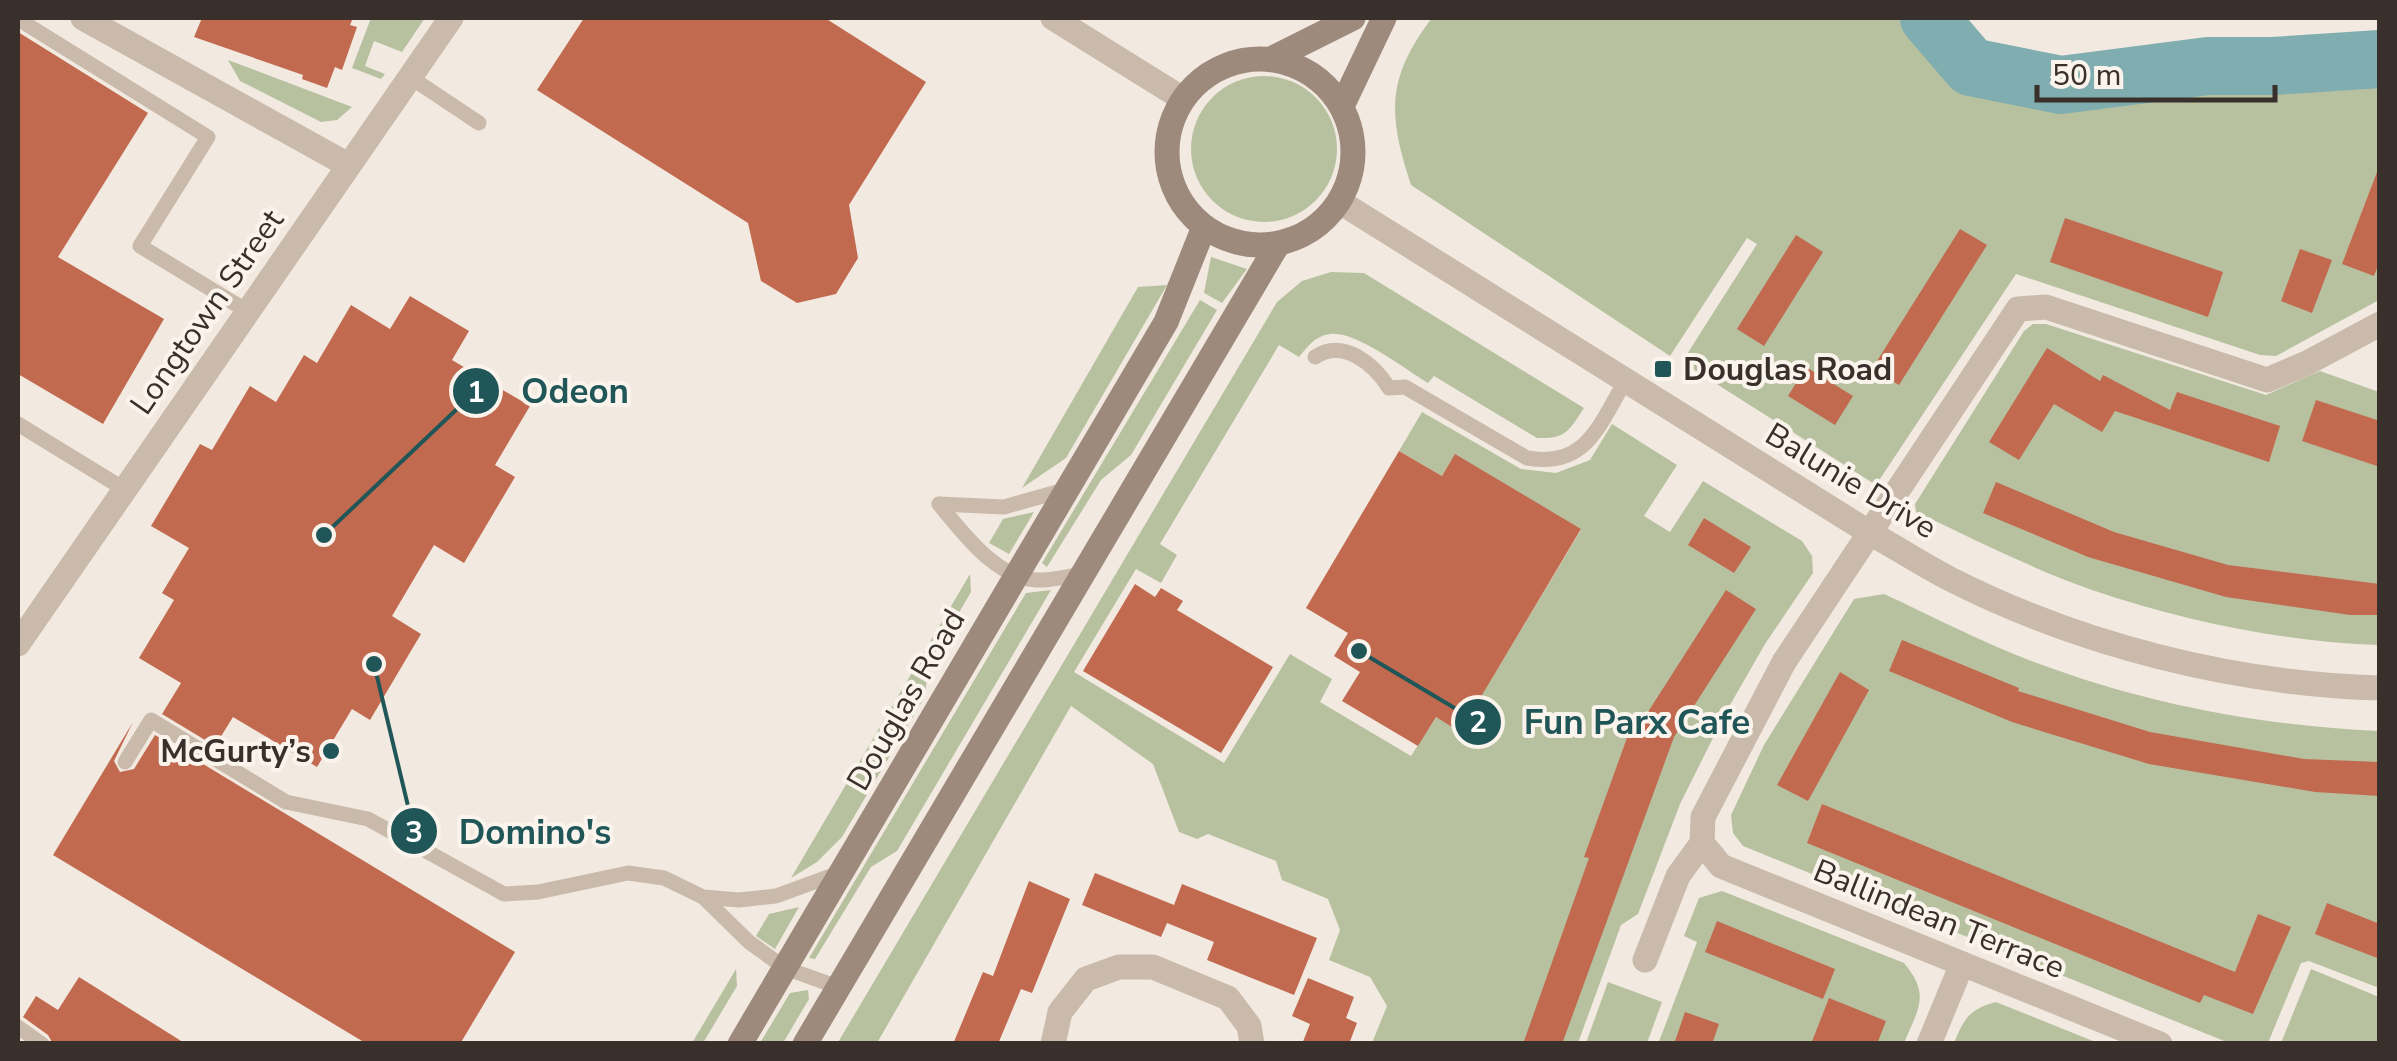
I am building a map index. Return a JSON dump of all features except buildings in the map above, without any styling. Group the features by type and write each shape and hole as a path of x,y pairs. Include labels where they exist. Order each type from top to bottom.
{"main road":[{"path":"1271,59 1300,67 1324,83 1342,106 1351,129 1354,154 1350,179 1340,202 1324,221 1302,236 1278,244 1252,246 1227,240 1204,227 1180,201 1168,168 1169,131 1183,99 1204,78 1231,63 1271,59 1353,18"},
{"path":"1342,106 1384,18"},
{"name":"Douglas Road","path":"740,1044 1166,322 1204,227"},
{"path":"804,1044 1278,244"}],"street":[{"path":"84,18 348,165"},
{"name":"Longtown Street","path":"18,644 26,614 124,489 450,18"},
{"path":"1053,18 1183,99"},
{"name":"Balunie Drive","path":"1340,202 1870,533 1968,587 2041,618 2140,651 2245,674 2380,688"},
{"path":"1645,960 1678,876 1702,843 1703,817 1784,662 2018,309 2046,307 2266,380 2380,324"},
{"name":"Ballindean Terrace","path":"1702,843 1721,866 2160,1044"},
{"path":"1929,1044 1962,964"},
{"path":"1053,1044 1060,1012 1086,979 1118,967 1152,967 1228,998 1249,1026 1252,1044"}],"lane":[{"path":"18,19 208,136 140,246 247,311"},
{"path":"410,77 479,123"},
{"path":"1315,358 1327,350 1344,350 1378,370 1388,388 1405,387 1526,458 1546,462 1566,458 1584,448 1626,380"},
{"path":"18,424 124,489"},
{"path":"1068,489 1004,506 939,504 978,551 1017,574 1034,580 1083,574"},
{"path":"125,762 151,720 286,802 368,819 504,894 538,892 628,873 664,878 703,896 739,900 776,896 843,872"},
{"path":"703,896 749,942 785,968 838,987"},
{"path":"18,1026 42,1044"}],"green space":[{"path":"371,18 425,18 402,52 374,41 365,66 385,74 381,79 352,68"},
{"path":"1432,18 1929,18 1971,67 2061,85 2208,66 2379,59 2379,300 2276,356 2260,355 2016,274 1876,485 1682,362 1757,244 1747,238 1670,356 1411,185 1398,138 1396,98 1406,60"},
{"path":"228,60 352,107 337,120 321,122 240,81"},
{"path":"1264,76 1292,82 1315,98 1331,121 1337,149 1331,177 1315,200 1292,216 1264,222 1236,216 1213,200 1197,177 1191,149 1197,121 1213,98 1236,82"},
{"path":"1211,257 1247,269 1222,303 1204,293"},
{"path":"1331,272 1364,273 1584,408 1566,432 1537,438 1434,376 1428,383 1353,338 1325,335 1312,342 1299,357 1279,345 1160,544 1177,555 1161,583 1136,569 1074,672 1224,763 1290,654 1332,679 1320,702 1411,756 1436,717 1460,731 1581,530 1455,455 1442,476 1399,451 1422,412 1521,469 1556,473 1590,460 1612,424 1677,465 1644,516 1670,532 1703,481 1802,541 1812,556 1813,573 1765,644 1680,804 1638,914 1621,925 1578,1043 1372,1043 1387,1006 1370,977 1329,960 1340,930 1328,899 1282,880 1276,861 1208,834 1197,839 1179,832 1153,764 1071,706 877,1043 837,1044 1277,302 1302,281"},
{"path":"1167,285 1066,458 1022,488 1138,287"},
{"path":"1200,300 1217,310 1131,455 1101,480 1047,567 1042,563"},
{"path":"2033,324 2046,324 2266,395 2320,371 2379,392 2379,645 2270,634 2127,601 2047,573 1916,512 1915,504 2024,331"},
{"path":"1034,512 1009,554 989,543 1003,519"},
{"path":"970,574 971,592 930,662 924,698 842,837 817,862 791,878"},
{"path":"1051,590 897,851 871,867 815,959 809,958 1026,593"},
{"path":"1884,594 2018,656 2120,690 2249,718 2379,731 2379,988 2309,961 2301,963 2268,1043 2229,1043 1743,846 1733,833 1731,815 1764,745 1854,599"},
{"path":"1722,891 1904,963 1920,993 1904,1043 1658,1044 1697,942 1684,936 1699,898"},
{"path":"799,907 775,949 756,936 769,914"},
{"path":"736,969 737,986 703,1043 692,1043"},
{"path":"2311,969 2379,997 2379,1043 2281,1043"},
{"path":"1608,982 1662,1002 1647,1043 1586,1043"},
{"path":"808,990 809,999 783,1043 760,1043 790,993"},
{"path":"1996,1002 2098,1043 1954,1043 1969,1016"}],"waterway":[{"path":"1929,18 1971,67 2061,85 2208,66 2380,59"}],"place":[{"name":"Douglas Road","path":"1663,369"},
{"name":"Odeon","path":"324,535"},
{"name":"Fun Parx Cafe","path":"1359,651"},
{"name":"Domino's","path":"374,664"},
{"name":"McGurty’s","path":"331,751"}]}
